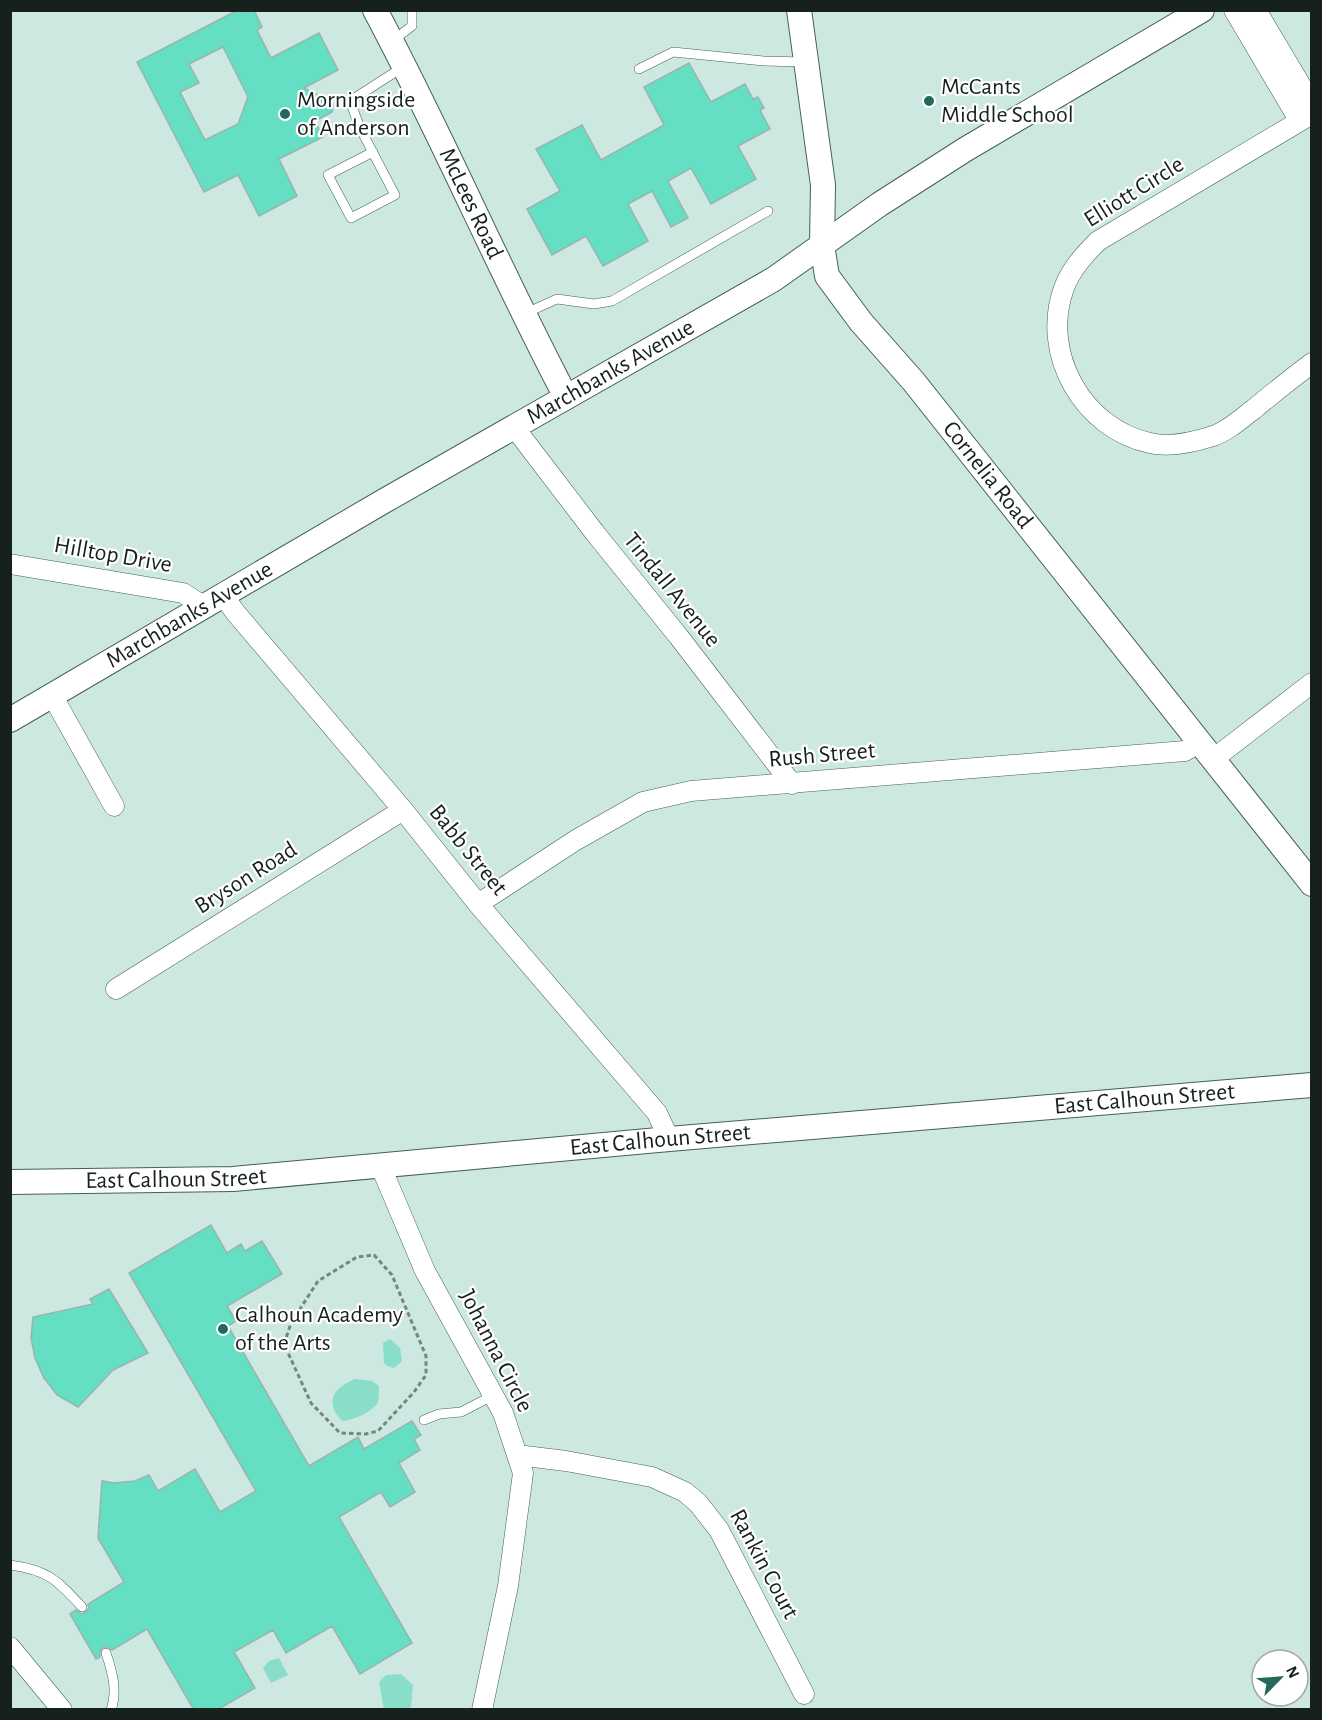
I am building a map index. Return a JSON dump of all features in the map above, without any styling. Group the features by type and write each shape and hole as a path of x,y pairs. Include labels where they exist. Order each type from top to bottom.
{"street":[{"name":"McLees Road","path":"375,10 405,66 523,314 566,397"},
{"name":"Cornelia Road","path":"800,10 823,185 822,245 827,276 861,322 914,382 1311,884"},
{"name":"Marchbanks Avenue","path":"10,720 514,427 774,279 880,204 966,149 1202,10"},
{"name":"Elliott Circle","path":"1234,10 1305,117 1098,241 1078,262 1064,288 1059,307 1058,346 1076,392 1094,414 1115,428 1151,444 1174,444 1216,435 1237,423 1311,363"},
{"path":"1256,10 1311,104"},
{"name":"Tindall Avenue","path":"514,427 792,784"},
{"name":"Hilltop Drive","path":"10,564 183,593 213,601"},
{"name":"Babb Street","path":"213,601 235,612 403,810 478,904 657,1113 669,1139"},
{"name":"Rush Street","path":"478,904 576,840 643,802 691,791 792,784 837,778 1205,752 1311,682"},
{"path":"52,695 114,806"},
{"name":"Bryson Road","path":"116,989 403,810"},
{"name":"East Calhoun Street","path":"10,1182 233,1179 669,1139 1311,1086"},
{"name":"Johanna Circle","path":"381,1167 425,1271 503,1413 523,1473 511,1564 482,1710"},
{"name":"Rankin Court","path":"517,1455 634,1472 670,1483 685,1492 710,1515 719,1530 804,1694"},
{"path":"10,1647 62,1710"}],"lane":[{"path":"392,41 412,26 412,10"},
{"path":"639,69 673,52 764,61 806,62"},
{"path":"373,152 328,176 351,218 395,195 373,152 360,128 350,101 405,66"},
{"path":"523,314 557,299 594,304 612,301 768,211"},
{"path":"424,1420 440,1414 461,1412 494,1395"},
{"path":"10,1565 32,1568 57,1580 82,1607"},
{"path":"106,1653 113,1675 111,1710"}],"path":[{"path":"374,1256 392,1275 426,1356 426,1375 390,1418 378,1431 366,1434 340,1433 311,1403 284,1344 291,1323 318,1281 357,1257 374,1256"}],"green space":[{"path":"390,1339 400,1348 402,1361 394,1368 384,1363 383,1343"},
{"path":"355,1379 372,1381 379,1386 378,1402 362,1415 342,1421 336,1414 332,1402 336,1391"},
{"path":"279,1658 288,1675 271,1683 263,1668 269,1661"},
{"path":"401,1674 413,1685 411,1707 384,1709 379,1682 386,1675"}],"building":[{"name":"Morningside of Anderson","path":"238,10 254,10 262,27 257,30 271,58 319,33 338,70 304,88 329,101 333,106 332,112 315,121 323,137 279,159 297,196 259,216 238,175 204,192 137,62","holes":["223,47 248,97 238,124 205,140 180,92 199,83 189,64"]},
{"path":"689,63 711,102 745,84 753,99 758,97 764,108 760,110 770,129 738,146 756,179 711,204 691,168 668,181 688,218 671,227 652,191 628,204 648,241 603,266 586,236 552,255 527,209 560,191 536,149 582,125 601,160 664,125 644,87"},
{"path":"211,1225 227,1253 241,1244 245,1251 262,1241 282,1274 227,1306 236,1321 228,1326 309,1466 358,1437 364,1449 412,1421 421,1435 414,1439 420,1450 399,1463 415,1492 390,1507 381,1492 339,1517 412,1643 360,1674 332,1626 286,1653 273,1630 234,1652 255,1688 217,1710 194,1710 147,1629 112,1650 103,1647 100,1657 96,1659 70,1614 76,1610 81,1614 86,1612 89,1608 88,1604 124,1582 98,1538 102,1481 114,1483 135,1481 149,1475 158,1491 195,1469 220,1512 256,1491 129,1273"},
{"path":"109,1289 148,1353 113,1370 78,1407 57,1395 44,1378 35,1358 31,1338 33,1317 93,1304 90,1299"}],"place":[{"name":"McCants Middle School","path":"929,101"},
{"name":"Morningside of Anderson","path":"285,114"},
{"name":"Calhoun Academy of the Arts","path":"223,1329"}]}
